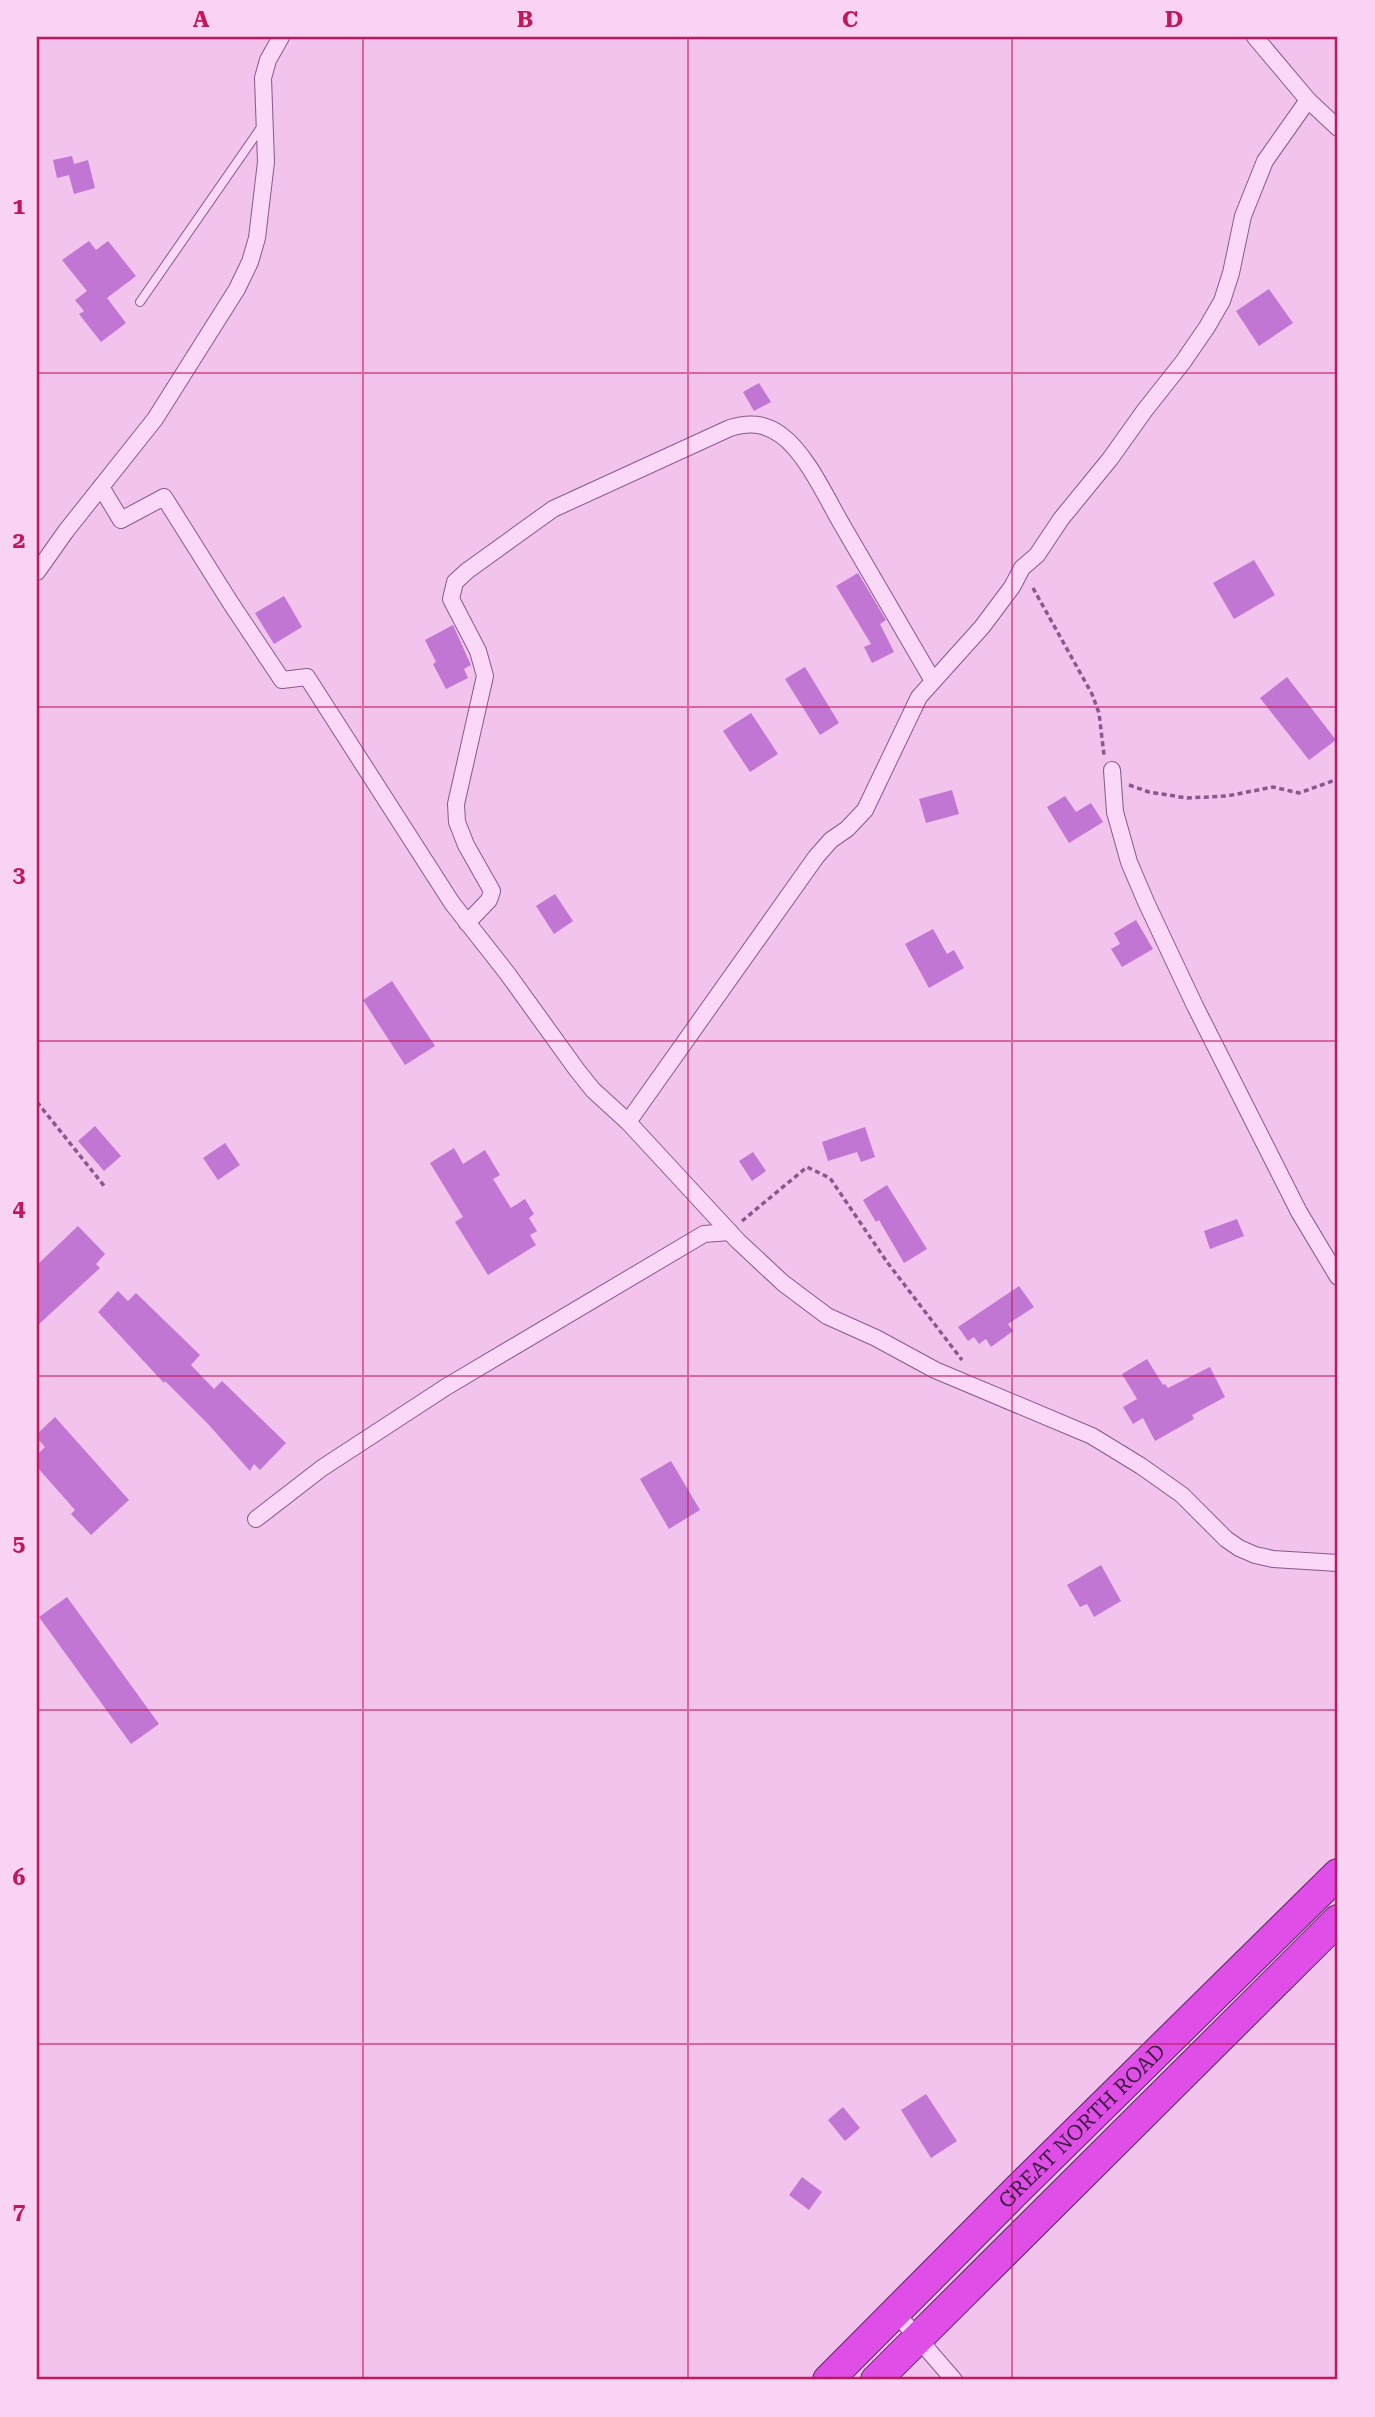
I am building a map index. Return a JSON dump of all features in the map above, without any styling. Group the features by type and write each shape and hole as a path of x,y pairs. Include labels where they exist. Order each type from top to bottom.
{"highway":[{"name":"GREAT NORTH ROAD","path":"828,2380 1338,1874"},
{"name":"GREAT NORTH ROAD","path":"876,2380 1338,1920"}],"street":[{"path":"37,572 155,419 237,289 250,262 263,199 263,78 268,60 281,37"},
{"path":"1255,37 1308,100 1338,128"},
{"path":"628,1122 816,857 865,810 919,697 982,627 1012,587 1022,568 1037,555 1061,519 1110,459 1207,327 1222,301 1243,216 1265,161 1308,100"},
{"path":"467,923 489,900 492,891 460,832 456,804 485,676 478,651 450,599 455,582 553,509 730,428 747,423 764,426 782,436 797,452 820,486 933,681"},
{"path":"101,487 121,520 164,497 282,680 307,677 435,878 593,1090 628,1122 730,1232 783,1283 827,1316 876,1338 935,1370 1093,1436 1182,1495 1226,1539 1239,1548 1273,1559 1338,1563"},
{"path":"1112,770 1115,812 1129,862 1146,902 1288,1189 1338,1277"},
{"path":"256,1519 322,1468 446,1387 704,1234 730,1232"},
{"path":"896,2313 954,2380"}],"lane":[{"path":"140,302 265,120"}],"path":[{"path":"1022,568 1092,694 1099,713 1104,755 1112,770 1129,784 1149,792 1186,799 1227,796 1273,787 1299,793 1338,779"},
{"path":"37,1102 104,1187"},
{"path":"730,1232 807,1167 830,1178 887,1262 984,1390"}],"building":[{"path":"72,156 74,164 88,160 95,188 74,194 69,175 57,178 53,160"},
{"path":"89,241 96,250 108,241 136,276 107,298 126,323 101,342 79,314 84,311 75,300 87,291 62,260"},
{"path":"1269,289 1293,323 1259,346 1236,311"},
{"path":"759,383 771,402 754,411 743,392"},
{"path":"1254,560 1275,595 1234,619 1213,583"},
{"path":"858,573 886,620 880,624 894,652 872,663 864,647 871,644 836,586"},
{"path":"284,596 302,627 274,644 255,613"},
{"path":"453,625 471,665 464,669 468,678 446,689 433,664 436,662 425,640"},
{"path":"805,667 839,723 820,735 785,679"},
{"path":"1287,677 1336,740 1309,760 1260,698"},
{"path":"751,713 778,754 750,772 723,731"},
{"path":"952,790 959,814 926,823 919,799"},
{"path":"1065,796 1076,812 1091,803 1103,822 1069,843 1047,807"},
{"path":"555,894 573,921 554,934 536,906"},
{"path":"1136,920 1153,949 1122,967 1111,949 1120,944 1114,933"},
{"path":"933,929 947,954 954,950 964,968 929,988 905,944"},
{"path":"392,981 435,1046 405,1065 363,1000"},
{"path":"95,1126 121,1156 104,1171 78,1141"},
{"path":"865,1127 875,1157 861,1162 857,1152 828,1161 822,1142"},
{"path":"225,1143 240,1165 218,1180 203,1158"},
{"path":"454,1148 463,1164 485,1150 500,1175 493,1179 511,1208 525,1199 534,1214 529,1218 537,1231 530,1235 536,1245 488,1275 455,1222 463,1217 430,1163"},
{"path":"753,1152 766,1171 752,1181 739,1161"},
{"path":"887,1185 927,1249 904,1263 879,1220 876,1222 863,1200"},
{"path":"1237,1219 1244,1236 1210,1249 1204,1231"},
{"path":"78,1226 105,1254 96,1264 100,1268 37,1326 37,1265"},
{"path":"1019,1286 1034,1307 1008,1324 1013,1331 991,1347 986,1339 979,1344 974,1337 968,1341 958,1327"},
{"path":"118,1291 128,1301 136,1293 200,1355 191,1365 214,1389 222,1381 286,1443 260,1470 254,1464 250,1471 208,1424 165,1381 164,1383 98,1312"},
{"path":"1147,1359 1163,1385 1168,1388 1210,1367 1225,1397 1192,1415 1194,1419 1155,1441 1143,1418 1133,1424 1123,1407 1137,1399 1122,1374"},
{"path":"55,1417 129,1500 91,1535 71,1514 75,1510 37,1467 37,1455 45,1447 37,1434"},
{"path":"671,1461 700,1510 669,1529 640,1479"},
{"path":"1101,1565 1121,1601 1094,1617 1087,1604 1080,1607 1067,1585"},
{"path":"67,1597 159,1724 131,1744 39,1617"},
{"path":"926,2094 957,2141 931,2158 901,2110"},
{"path":"843,2107 860,2128 845,2141 828,2120"},
{"path":"802,2177 822,2192 809,2210 789,2195"}]}
